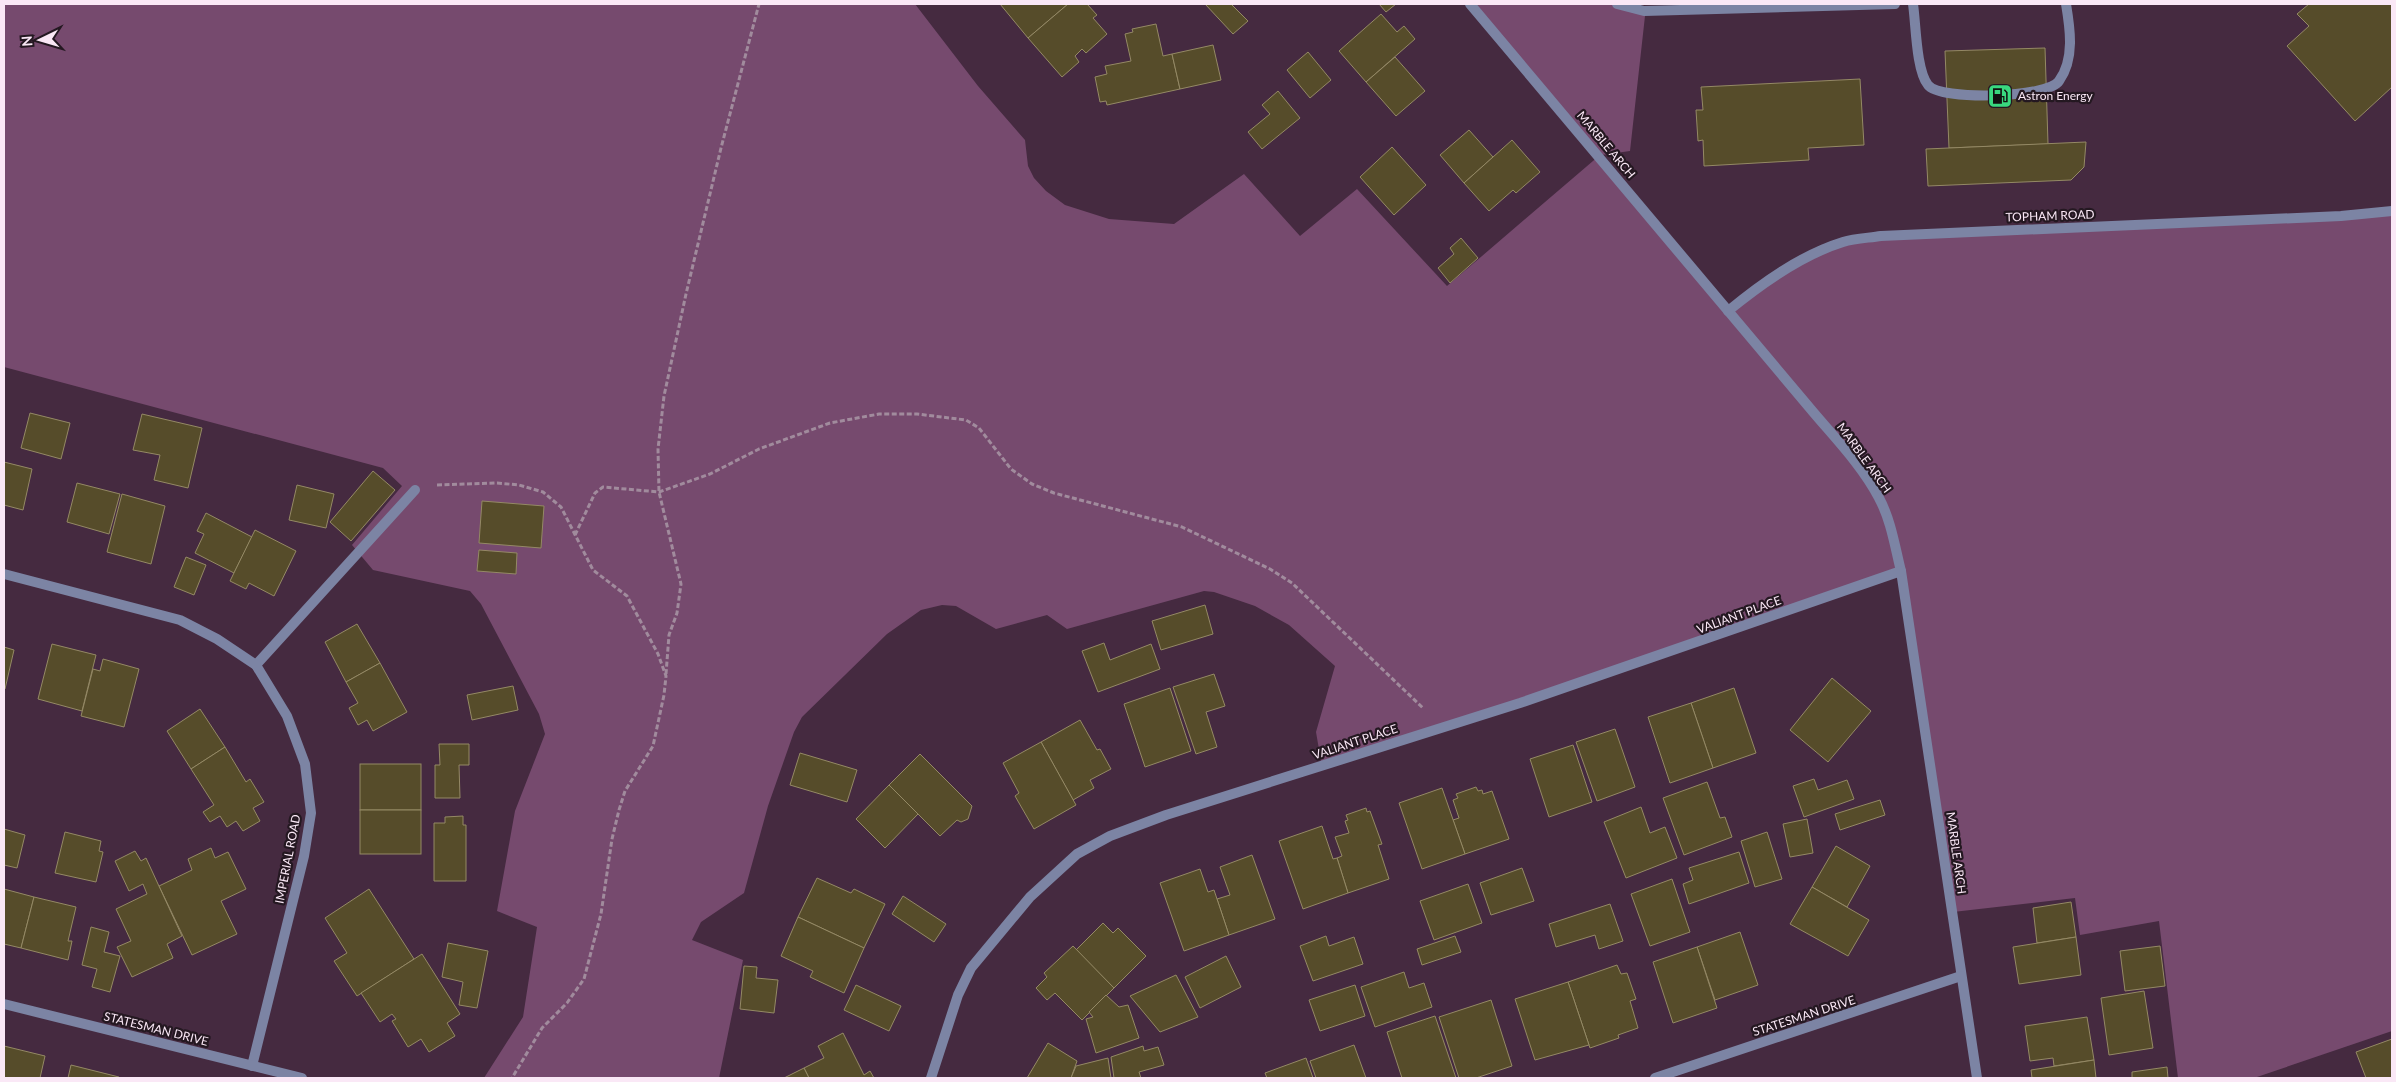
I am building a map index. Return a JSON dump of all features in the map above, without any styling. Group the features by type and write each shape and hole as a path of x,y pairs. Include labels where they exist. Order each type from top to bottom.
{"street":[{"name":"MARBLE ARCH","path":"1470,4 1841,445 1879,498 1887,517 1901,571 1977,1078"},
{"path":"1617,4 1644,11 1895,4"},
{"path":"1913,4 1923,77 1930,87 1942,94 1957,95 2034,92 2053,87 2060,81 2068,61 2071,33 2066,4"},
{"name":"TOPHAM ROAD","path":"1728,311 1747,295 1810,255 1844,242 1881,236 2341,216 2392,211"},
{"path":"256,666 415,490"},
{"name":"VALIANT PLACE","path":"931,1078 958,995 971,968 1030,897 1077,854 1110,836 1166,815 1438,729 1694,644 1901,571"},
{"name":"IMPERIAL ROAD","path":"4,574 180,620 217,639 256,666 288,716 304,764 311,813 304,856 252,1066"},
{"name":"STATESMAN DRIVE","path":"1655,1078 1961,976"},
{"name":"STATESMAN DRIVE","path":"4,1004 302,1078"}],"path":[{"path":"512,1078 542,1028 567,1003 584,979 601,914 612,839 619,810 625,791 653,746 664,695 669,635 678,607 682,584 659,492 658,449 664,396 718,157 759,4"},
{"path":"575,535 595,493 603,487 659,492 710,474 759,449 830,423 880,414 918,414 966,420 979,428 1011,468 1032,484 1054,493 1182,527 1270,569 1292,583 1418,702 1438,729"},
{"path":"415,490 436,485 466,482 519,485 543,492 561,507 593,570 627,596 658,654 666,676"}],"shaded area":[{"path":"4,4 915,4 978,86 1025,140 1028,166 1034,178 1046,191 1065,205 1109,219 1174,224 1244,174 1300,236 1357,189 1447,286 1600,155 1471,4 1633,4 1646,7 1630,151 1601,155 1727,309 1747,293 1844,241 2392,209 2392,1031 2254,1078 2178,1078 2159,921 2080,935 2075,898 1953,912 1902,572 1322,767 1316,732 1335,666 1289,625 1255,606 1214,592 1204,591 1067,629 1047,615 996,629 956,606 942,605 921,610 887,634 802,717 794,732 768,806 744,893 701,922 692,940 743,960 719,1078 484,1078 523,1017 537,927 497,911 515,811 545,734 539,714 481,604 470,591 373,570 352,545 402,486 383,468 4,367"}],"building":[{"path":"1000,4 1068,4 1028,38"},
{"path":"1068,4 1087,4 1097,15 1093,18 1107,34 1086,53 1082,49 1075,56 1079,62 1062,77 1028,38"},
{"path":"1205,4 1231,4 1248,21 1233,34"},
{"path":"1379,4 1396,4 1386,12"},
{"path":"2309,4 2392,4 2392,87 2355,121 2287,46 2309,26 2297,14"},
{"path":"1381,14 1397,32 1404,26 1415,39 1366,82 1339,51"},
{"path":"1156,24 1163,56 1172,54 1180,89 1107,105 1106,101 1100,102 1095,77 1107,74 1105,66 1131,61 1125,34 1133,32 1132,29"},
{"path":"1213,45 1221,80 1180,89 1172,54"},
{"path":"2045,48 2048,144 1949,148 1945,51"},
{"path":"1308,52 1331,80 1310,98 1287,70"},
{"path":"1395,57 1425,91 1396,116 1366,82"},
{"path":"1860,79 1864,145 1808,148 1809,160 1704,166 1703,140 1698,141 1696,110 1703,110 1701,87"},
{"path":"1278,91 1300,118 1262,149 1248,132 1270,114 1262,105"},
{"path":"1469,130 1493,157 1464,183 1440,155"},
{"path":"1512,140 1540,172 1516,193 1513,190 1489,211 1464,183"},
{"path":"2086,142 2084,167 2071,180 1928,186 1926,149"},
{"path":"1392,147 1426,185 1394,215 1360,177"},
{"path":"1461,238 1478,258 1450,283 1438,268 1454,254 1450,248"},
{"path":"30,413 70,423 61,459 21,448"},
{"path":"142,414 202,428 188,488 154,480 160,455 133,450"},
{"path":"4,462 32,469 23,510 4,505"},
{"path":"373,471 395,490 351,541 330,522"},
{"path":"77,483 120,494 109,534 67,522"},
{"path":"297,485 334,494 326,528 289,520"},
{"path":"122,494 165,506 151,564 107,552"},
{"path":"482,501 544,506 541,548 479,543"},
{"path":"206,513 252,537 234,573 195,553 204,534 197,531"},
{"path":"255,530 296,551 274,596 249,583 246,589 230,581"},
{"path":"479,550 517,553 516,574 477,571"},
{"path":"186,557 206,565 194,595 174,587"},
{"path":"1205,605 1213,634 1161,650 1152,621"},
{"path":"357,624 380,663 346,682 325,642"},
{"path":"1104,643 1110,660 1151,644 1160,669 1098,692 1082,651"},
{"path":"52,644 96,655 82,711 38,699"},
{"path":"4,647 14,650 5,689 4,688"},
{"path":"103,659 139,669 124,727 81,716 93,669 100,671"},
{"path":"380,663 407,712 373,731 367,720 358,725 349,708 358,703 346,682"},
{"path":"1214,674 1225,706 1206,712 1217,747 1196,754 1173,687"},
{"path":"1832,678 1871,711 1828,762 1790,730"},
{"path":"513,686 518,710 472,720 467,695"},
{"path":"1170,688 1191,751 1145,767 1124,704"},
{"path":"1734,688 1756,753 1713,768 1691,703"},
{"path":"1691,703 1713,768 1670,783 1648,717"},
{"path":"200,709 225,747 191,769 167,731"},
{"path":"1080,720 1097,750 1100,749 1111,769 1090,780 1094,788 1073,800 1041,742"},
{"path":"1615,729 1635,787 1597,801 1576,742"},
{"path":"1041,742 1076,805 1034,829 1015,796 1019,793 1003,763"},
{"path":"439,744 469,744 469,765 459,765 460,798 435,798 435,765 440,765"},
{"path":"1573,745 1592,802 1549,817 1530,759"},
{"path":"225,747 246,782 250,779 264,802 253,808 260,821 243,831 236,821 227,827 220,816 210,822 203,812 214,805 191,769"},
{"path":"800,753 857,770 847,802 790,785"},
{"path":"920,754 972,806 968,819 961,822 957,820 940,836 889,785"},
{"path":"360,764 421,764 421,810 360,810"},
{"path":"1814,779 1818,790 1847,780 1854,799 1804,817 1793,786"},
{"path":"1707,782 1720,818 1725,817 1732,837 1684,855 1663,798"},
{"path":"889,785 918,814 885,848 856,819"},
{"path":"1476,787 1478,791 1482,790 1483,794 1492,791 1509,839 1465,854 1453,820 1459,818 1453,800 1458,798 1456,794"},
{"path":"1442,788 1465,854 1422,869 1399,803"},
{"path":"1880,800 1885,815 1840,830 1835,814"},
{"path":"1641,807 1650,833 1665,827 1677,858 1626,878 1604,822"},
{"path":"1366,808 1367,812 1370,811 1382,844 1378,845 1389,879 1348,893 1337,858 1342,856 1335,837 1349,833 1345,821 1348,820 1346,815"},
{"path":"360,810 421,810 421,854 360,854"},
{"path":"463,816 463,825 466,825 466,881 434,881 434,823 445,823 445,817"},
{"path":"1807,819 1813,853 1790,857 1783,824"},
{"path":"1322,826 1333,859 1337,858 1348,893 1303,909 1279,841"},
{"path":"4,829 25,835 17,868 4,865"},
{"path":"65,832 101,841 99,851 103,852 96,882 55,873"},
{"path":"1767,832 1782,879 1755,887 1741,841"},
{"path":"1836,846 1870,866 1847,907 1812,887"},
{"path":"211,848 215,858 228,852 246,889 221,901 237,934 192,955 159,886 192,870 188,859"},
{"path":"135,851 141,861 146,858 182,936 167,944 173,958 132,977 117,947 131,941 116,909 147,894 143,884 129,891 115,861"},
{"path":"1739,852 1749,883 1689,904 1683,884 1693,880 1689,868"},
{"path":"1252,855 1275,919 1229,935 1217,899 1230,895 1220,867"},
{"path":"1522,868 1534,901 1491,915 1480,883"},
{"path":"1200,869 1208,892 1214,890 1229,935 1184,951 1160,883"},
{"path":"817,878 851,893 854,889 885,904 864,948 798,917"},
{"path":"1672,879 1690,932 1650,946 1631,894"},
{"path":"1468,884 1482,923 1434,940 1420,901"},
{"path":"1812,887 1869,920 1848,956 1790,924"},
{"path":"4,889 34,897 21,948 4,944"},
{"path":"369,889 414,959 357,996 334,961 347,953 325,918"},
{"path":"903,896 946,924 934,942 892,914"},
{"path":"34,897 76,907 68,941 72,941 68,960 21,948"},
{"path":"2071,902 2076,937 2037,943 2033,908"},
{"path":"1610,904 1623,941 1599,949 1595,935 1556,947 1549,924"},
{"path":"798,917 864,948 844,993 810,977 813,971 781,956"},
{"path":"1103,923 1113,933 1118,928 1146,956 1114,988 1076,950"},
{"path":"91,927 109,932 104,952 120,956 110,992 92,987 97,969 82,965"},
{"path":"1740,932 1758,985 1715,1000 1697,947"},
{"path":"1326,936 1329,946 1354,937 1363,964 1313,981 1300,946"},
{"path":"1455,936 1461,952 1422,965 1417,949"},
{"path":"2076,937 2081,975 2019,984 2013,947"},
{"path":"448,943 488,951 477,1008 459,1005 463,982 442,977"},
{"path":"1073,946 1114,988 1082,1020 1055,993 1047,1000 1036,988 1047,977 1044,973"},
{"path":"2160,946 2165,986 2125,991 2120,951"},
{"path":"1697,947 1717,1008 1673,1023 1653,962"},
{"path":"422,954 460,1014 447,1023 455,1036 429,1052 421,1039 408,1047 392,1021 396,1019 392,1014 380,1022 361,993"},
{"path":"1226,956 1241,987 1200,1008 1185,977"},
{"path":"1617,965 1621,974 1627,973 1636,999 1630,1001 1638,1028 1618,1035 1619,1038 1590,1048 1568,982"},
{"path":"744,966 757,967 756,978 778,980 774,1013 740,1009"},
{"path":"1404,972 1409,988 1424,983 1432,1007 1375,1027 1361,987"},
{"path":"1176,975 1198,1017 1160,1032 1130,996"},
{"path":"1568,982 1589,1045 1535,1060 1515,999"},
{"path":"856,985 901,1006 889,1031 844,1010"},
{"path":"1355,985 1365,1016 1320,1031 1309,1000"},
{"path":"2144,991 2153,1048 2109,1055 2101,998"},
{"path":"1106,995 1119,1007 1128,1005 1139,1038 1096,1053 1086,1019 1093,1017 1089,1012"},
{"path":"1491,1000 1512,1066 1476,1078 1459,1078 1439,1017"},
{"path":"1435,1016 1456,1078 1402,1078 1387,1032"},
{"path":"2087,1017 2094,1060 2054,1066 2053,1058 2030,1061 2025,1026"},
{"path":"843,1033 864,1075 870,1071 874,1078 809,1078 804,1068 824,1058 818,1046"},
{"path":"2392,1039 2392,1078 2366,1078 2356,1052"},
{"path":"1048,1043 1077,1061 1071,1078 1027,1078"},
{"path":"1354,1045 1366,1078 1316,1078 1310,1061"},
{"path":"4,1046 45,1056 40,1078 4,1078"},
{"path":"1143,1046 1144,1051 1158,1047 1164,1065 1139,1072 1141,1078 1114,1078 1111,1057"},
{"path":"1108,1058 1111,1078 1071,1078 1076,1066"},
{"path":"1306,1058 1313,1078 1267,1078 1265,1073"},
{"path":"2094,1060 2096,1078 2032,1078 2031,1070"},
{"path":"71,1065 119,1077 119,1078 68,1078"},
{"path":"2167,1067 2168,1078 2132,1078 2132,1072"},
{"path":"804,1068 809,1078 784,1078"}],"place":[{"name":"Astron Energy","path":"2000,96"}]}
